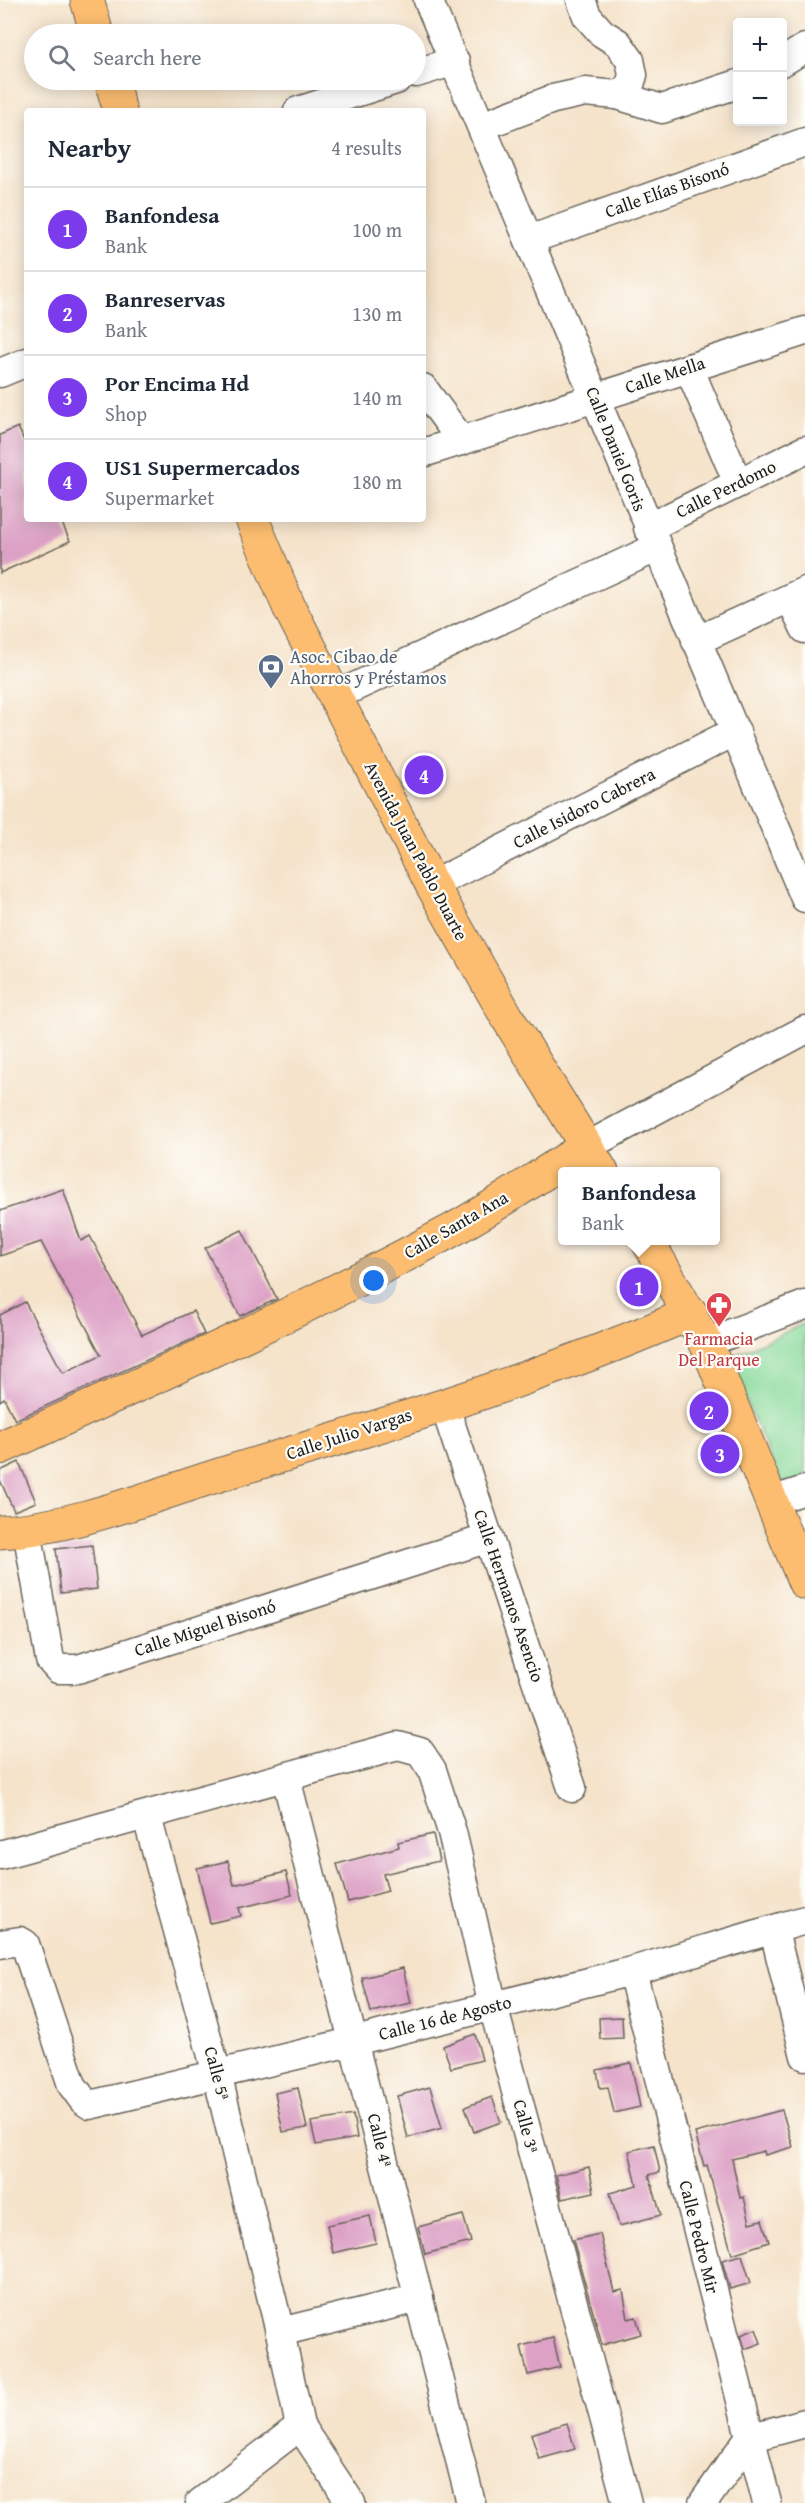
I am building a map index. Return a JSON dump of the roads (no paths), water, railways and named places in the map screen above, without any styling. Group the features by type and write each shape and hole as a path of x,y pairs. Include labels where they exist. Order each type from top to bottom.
{"main road":[{"path":"87,0 94,24"},
{"path":"114,90 119,108"},
{"name":"Avenida Juan Pablo Duarte","path":"253,522 289,607 432,885 507,1017 594,1159"},
{"name":"Calle Santa Ana","path":"578,1167 594,1159"},
{"name":"Calle Santa Ana","path":"0,1448 277,1320 558,1177"},
{"path":"650,1245 691,1312 706,1343 805,1583"},
{"name":"Calle Julio Vargas","path":"14,1531 117,1506 444,1404 603,1350 691,1312"}],"street":[{"name":"Calle Daniel Goris","path":"428,0 805,898"},
{"path":"581,0 587,16 602,33 618,43 630,60 633,75 629,88 617,95"},
{"path":"787,59 805,48"},
{"path":"426,70 454,61"},
{"path":"482,126 553,99 585,92 617,95 648,107 662,109 733,86"},
{"path":"307,108 364,90"},
{"name":"Calle Elías Bisonó","path":"529,240 805,142"},
{"name":"Calle Mella","path":"426,452 805,331"},
{"path":"0,373 24,363"},
{"path":"689,368 738,483"},
{"path":"426,392 462,441"},
{"name":"Calle Perdomo","path":"335,696 652,538 738,483 805,450"},
{"path":"696,641 797,594 805,629"},
{"name":"Calle Isidoro Cabrera","path":"432,885 736,731"},
{"name":"Calle Santa Ana","path":"594,1159 805,1030"},
{"path":"706,1343 805,1305"},
{"name":"Calle Hermanos Asencio","path":"444,1404 572,1788"},
{"path":"771,1501 805,1490"},
{"name":"Calle Miguel Bisonó","path":"14,1531 50,1660 58,1669 78,1669 489,1538"},
{"name":"Calle 3ª","path":"286,1778 398,1746 420,1752 432,1770 452,1832 493,2006 627,2503"},
{"path":"0,1855 286,1778"},
{"name":"Calle 4ª","path":"286,1778 471,2503"},
{"name":"Calle 5ª","path":"147,1817 217,2074 280,2332 300,2426"},
{"name":"Calle 16 de Agosto","path":"0,1944 20,1941 26,1944 72,2085 83,2100 90,2105 355,2042 632,1971 805,1920"},
{"path":"774,1931 805,2056"},
{"name":"Calle Pedro Mir","path":"632,1971 767,2503"},
{"path":"280,2332 419,2298"},
{"path":"703,2503 749,2438 805,2423"},
{"path":"200,2503 300,2426 351,2503"}],"place":[{"name":"Asoc. Cibao de Ahorros y Préstamos","path":"271,690"},
{"name":"US1 Supermercados","path":"424,775"},
{"name":"Banfondesa","path":"639,1287"},
{"name":"Farmacia Del Parque","path":"719,1328"},
{"name":"Banreservas","path":"709,1411"},
{"name":"Por Encima Hd","path":"720,1454"}]}
